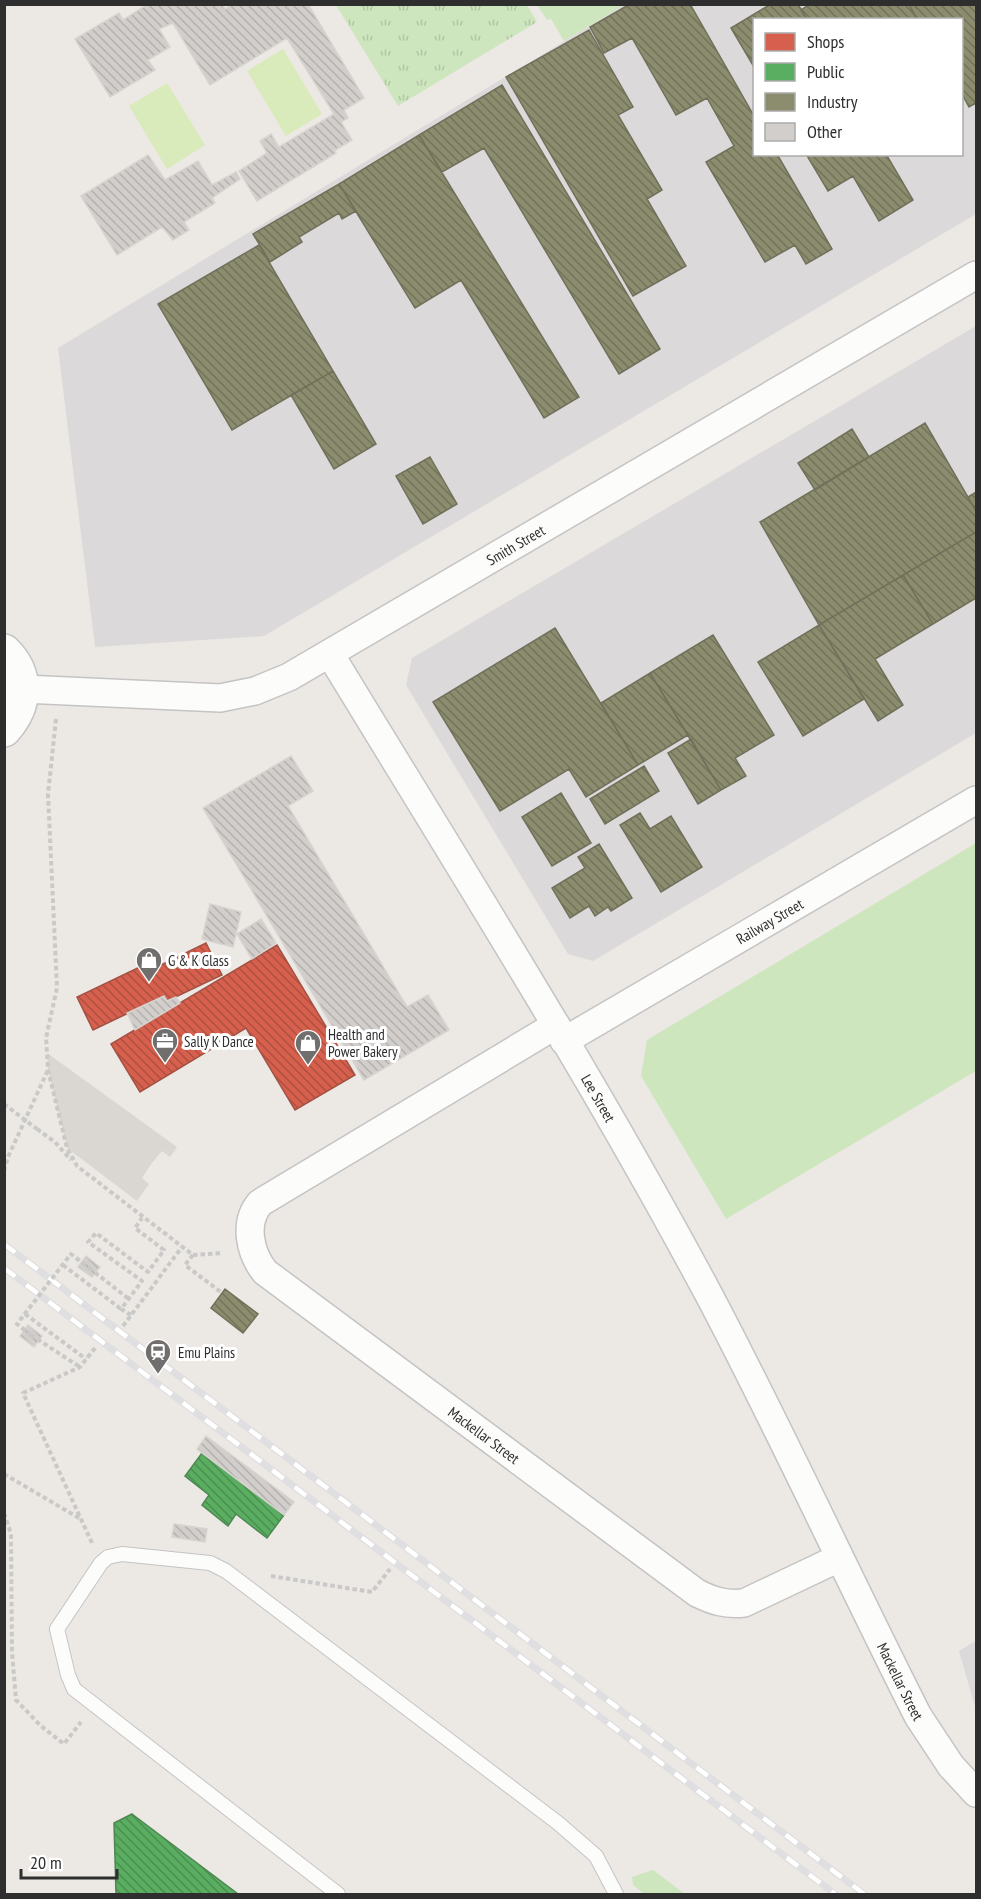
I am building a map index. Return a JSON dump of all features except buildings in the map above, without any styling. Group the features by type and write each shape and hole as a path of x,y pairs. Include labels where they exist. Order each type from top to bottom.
{"main road":[{"path":"4,651 13,658 20,673 23,689 21,705 14,719 4,730"}],"street":[{"name":"Smith Street","path":"23,689 220,698 255,692 289,677 330,654 976,275"},
{"name":"Lee Street","path":"330,654 560,1033 709,1295 839,1558"},
{"name":"Railway Street","path":"560,1033 976,800"},
{"name":"Mackellar Street","path":"560,1033 260,1203 251,1219 252,1250 256,1261 275,1280 696,1593 714,1601 730,1604 744,1603 839,1558 918,1716 951,1766 976,1793"}],"lane":[{"path":"338,1894 94,1706 70,1682 57,1629 108,1557 122,1554 210,1563 226,1570 558,1823 596,1856 616,1894"}],"path":[{"path":"59,689 48,794 57,988 46,1038 48,1070 67,1148 77,1166"},
{"path":"4,1171 8,1157 48,1070"},
{"path":"4,1104 55,1142 77,1166 142,1218 193,1255 222,1253"},
{"path":"122,1309 142,1281 88,1242 96,1233 148,1272 164,1250 135,1228 142,1218"},
{"path":"123,1326 182,1246"},
{"path":"80,1367 16,1324 71,1254 129,1299"},
{"path":"193,1255 185,1265 222,1293"},
{"path":"63,1264 131,1315"},
{"path":"25,1314 86,1359"},
{"path":"95,1348 80,1367 24,1392 79,1518 102,1563"},
{"path":"4,1474 79,1518"},
{"path":"4,1513 11,1534 12,1652 16,1700 41,1726 64,1744 94,1706"},
{"path":"270,1576 372,1592 390,1569"}],"shaded area":[{"path":"624,5 976,5 976,214 264,636 95,647 58,348"},
{"path":"976,326 976,733 593,961 568,954 406,685 412,658"},
{"path":"47,1053 177,1147 170,1157 162,1151 151,1164 142,1178 149,1184 137,1201 67,1148 48,1070"},
{"path":"976,1641 976,1710 959,1651"}],"green space":[{"path":"336,5 527,5 537,22 398,106"},
{"path":"537,5 624,5 564,41 551,19 547,20"},
{"path":"283,49 322,114 286,136 247,71"},
{"path":"167,83 205,145 167,169 129,106"},
{"path":"976,843 976,1071 726,1219 641,1076 647,1040"},
{"path":"653,1870 685,1894 644,1894 633,1885 632,1877"}],"railway":[{"path":"4,1244 864,1894"},
{"path":"4,1268 835,1894"}],"place":[{"name":"G & K Glass","path":"149,983"},
{"name":"Sally K Dance","path":"165,1064"},
{"name":"Health and Power Bakery","path":"308,1066"},
{"name":"Emu Plains","path":"158,1375"}]}
